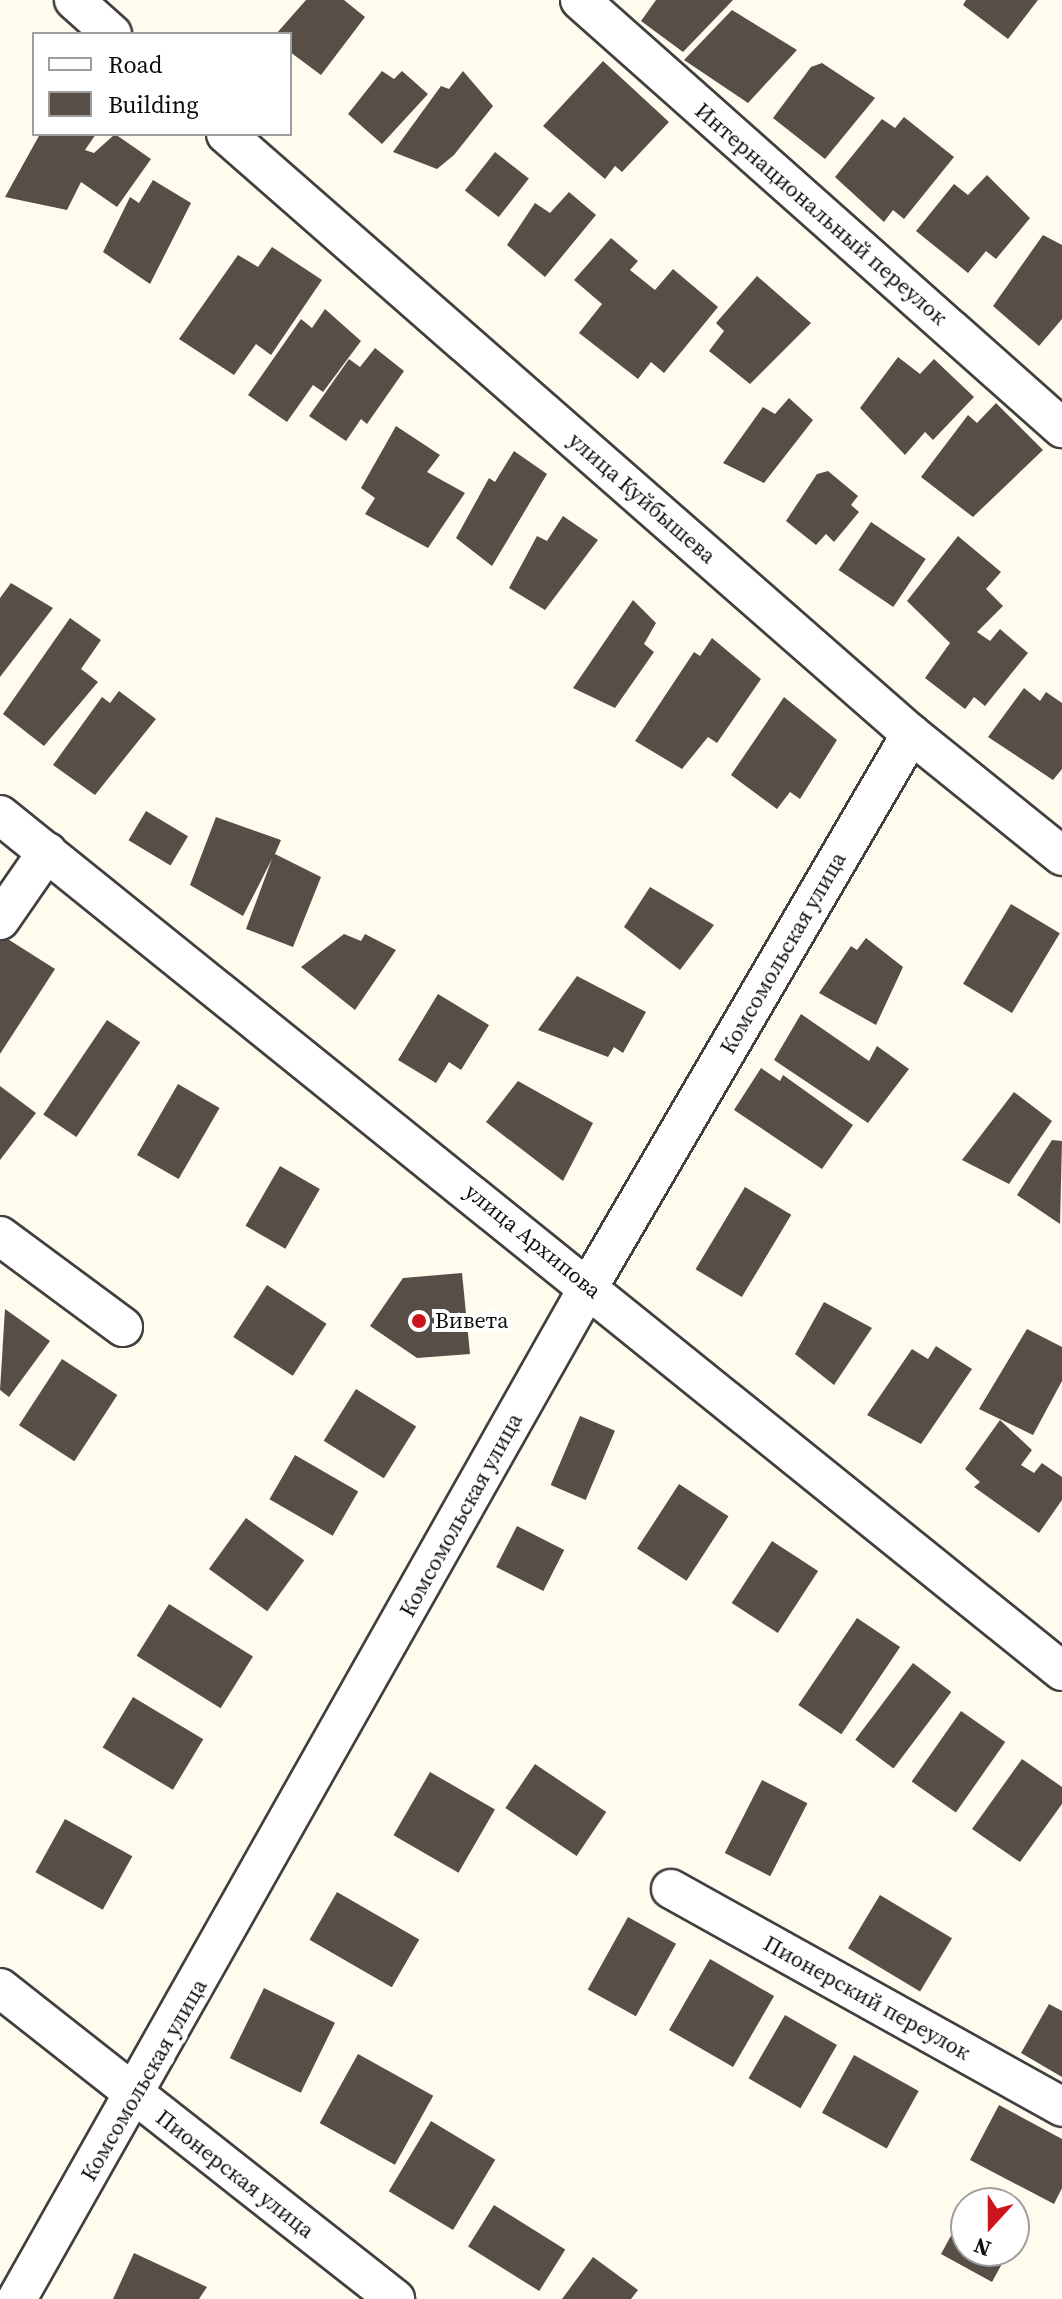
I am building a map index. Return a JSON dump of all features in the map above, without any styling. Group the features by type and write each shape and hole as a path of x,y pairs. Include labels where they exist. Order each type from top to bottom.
{"street":[{"path":"74,0 110,32"},
{"name":"Интернациональный переулок","path":"580,0 1062,428"},
{"name":"улица Куйбышева","path":"228,136 911,734 1062,856"},
{"name":"Комсомольская улица","path":"17,2299 136,2097 589,1286 911,734"},
{"name":"улица Архипова","path":"0,815 589,1286 1062,1671"},
{"path":"0,920 47,852"},
{"path":"0,1236 123,1327"},
{"name":"Пионерский переулок","path":"671,1889 1062,2107"},
{"name":"Пионерская улица","path":"0,1988 395,2299"}],"building":[{"path":"306,0 344,0 365,17 321,75 292,53 292,32 278,32"},
{"path":"656,0 733,0 683,52 641,21"},
{"path":"966,0 1038,0 1008,39 963,5"},
{"path":"732,10 797,50 748,103 684,60"},
{"path":"603,61 669,122 622,172 615,166 605,179 543,126"},
{"path":"822,63 875,98 825,159 773,118 811,67"},
{"path":"382,71 394,79 402,71 428,94 382,144 348,114"},
{"path":"463,71 493,106 454,155 437,169 393,152 441,86 449,89"},
{"path":"904,117 954,157 904,219 893,210 884,222 835,177 882,119 895,128"},
{"path":"39,136 95,136 85,150 94,153 113,136 118,136 151,159 117,207 81,182 67,210 5,197"},
{"path":"495,152 529,178 499,217 465,191"},
{"path":"987,175 1030,218 996,259 986,251 968,273 916,231 954,184 968,195"},
{"path":"153,180 191,203 150,284 103,252 130,197 139,203"},
{"path":"569,192 596,215 545,277 507,245 535,203 550,213"},
{"path":"1043,235 1062,245 1062,319 1039,346 993,306"},
{"path":"611,238 638,261 630,270 655,290 673,269 718,307 664,373 651,362 638,379 579,333 602,304 574,280"},
{"path":"272,247 322,280 271,355 256,344 234,375 179,339 238,255 258,267"},
{"path":"757,276 811,323 750,384 709,351 724,331 716,323"},
{"path":"325,309 361,341 323,392 313,385 287,422 248,395 301,319 312,328"},
{"path":"375,348 404,371 367,424 361,419 346,441 309,416 349,359 360,367"},
{"path":"898,357 920,374 934,359 974,397 933,440 925,432 905,455 860,408"},
{"path":"789,398 813,420 764,483 723,463 763,407 775,414"},
{"path":"996,403 1043,450 973,517 921,477 968,415 977,423"},
{"path":"396,426 440,455 427,472 465,493 428,548 365,514 375,498 361,488"},
{"path":"514,451 547,474 492,566 456,538 489,478 495,482"},
{"path":"828,471 858,496 851,505 859,512 834,542 826,534 816,545 786,521 817,474"},
{"path":"563,516 598,540 545,610 509,588 537,536 547,541"},
{"path":"871,522 926,559 893,607 839,570"},
{"path":"958,536 1001,572 986,589 1003,606 977,632 990,641 1000,629 1028,653 985,706 974,697 965,709 925,678 950,643 907,601"},
{"path":"11,583 53,608 0,677 0,598"},
{"path":"633,600 656,623 644,644 654,652 615,708 573,688"},
{"path":"70,618 101,640 81,669 98,682 44,746 3,714"},
{"path":"712,638 761,679 717,743 708,737 682,769 635,741 694,652 700,656"},
{"path":"1024,688 1040,701 1046,692 1062,703 1062,769 1053,780 988,737"},
{"path":"119,691 156,719 95,795 53,765 102,697 110,703"},
{"path":"784,697 837,740 800,799 790,792 777,809 731,775"},
{"path":"146,811 188,836 170,865 128,840"},
{"path":"216,817 281,840 275,854 321,877 293,947 246,929 272,859 243,916 190,885"},
{"path":"650,887 714,925 680,970 624,927"},
{"path":"1011,904 1060,933 1012,1013 963,984"},
{"path":"344,934 361,941 365,934 396,950 355,1010 301,967"},
{"path":"3,936 55,969 0,1054 0,941"},
{"path":"866,938 903,967 876,1025 819,993 851,946 857,950"},
{"path":"577,976 646,1012 623,1053 614,1047 608,1057 538,1030"},
{"path":"438,994 489,1025 461,1070 449,1062 436,1083 398,1060"},
{"path":"801,1014 869,1061 877,1046 909,1069 868,1123 774,1060"},
{"path":"107,1020 140,1042 76,1137 43,1115"},
{"path":"761,1068 780,1081 783,1075 853,1125 822,1169 734,1110"},
{"path":"518,1081 593,1123 563,1181 486,1122"},
{"path":"178,1084 220,1108 179,1179 137,1155"},
{"path":"0,1086 36,1113 0,1160"},
{"path":"1014,1092 1052,1121 1009,1184 962,1160"},
{"path":"1052,1140 1062,1141 1060,1224 1017,1195"},
{"path":"280,1166 320,1189 285,1249 246,1226"},
{"path":"745,1187 791,1215 742,1297 696,1269"},
{"path":"462,1273 470,1354 417,1358 370,1326 403,1278"},
{"path":"267,1285 327,1324 293,1376 233,1337"},
{"path":"824,1302 872,1328 834,1385 795,1354"},
{"path":"5,1309 50,1341 9,1397 0,1390"},
{"path":"1027,1329 1062,1347 1062,1381 1033,1435 979,1409"},
{"path":"936,1346 972,1369 921,1444 867,1415 912,1349 928,1359"},
{"path":"62,1359 117,1395 74,1461 19,1425"},
{"path":"356,1389 416,1427 384,1478 324,1441"},
{"path":"580,1416 615,1431 586,1500 551,1485"},
{"path":"1000,1420 1032,1450 1021,1465 1034,1473 1042,1463 1062,1477 1062,1500 1039,1533 974,1487 980,1482 965,1469"},
{"path":"295,1455 358,1492 333,1536 270,1499"},
{"path":"679,1484 728,1516 687,1581 637,1549"},
{"path":"246,1518 304,1560 267,1611 209,1569"},
{"path":"517,1526 564,1550 543,1591 496,1567"},
{"path":"772,1541 818,1571 778,1633 732,1603"},
{"path":"169,1604 253,1656 221,1708 137,1656"},
{"path":"857,1618 900,1647 841,1734 798,1705"},
{"path":"913,1663 951,1692 894,1769 855,1740"},
{"path":"133,1697 203,1739 173,1790 103,1748"},
{"path":"961,1711 1005,1742 956,1812 912,1781"},
{"path":"1022,1759 1062,1787 1062,1804 1020,1862 972,1829"},
{"path":"535,1764 606,1812 577,1856 505,1808"},
{"path":"430,1772 495,1810 458,1873 394,1835"},
{"path":"762,1780 807,1803 770,1876 725,1853"},
{"path":"65,1819 132,1856 103,1910 35,1872"},
{"path":"337,1892 419,1940 392,1987 310,1940"},
{"path":"880,1895 952,1938 920,1991 848,1948"},
{"path":"628,1917 676,1944 636,2016 588,1990"},
{"path":"710,1959 774,1996 733,2067 669,2030"},
{"path":"264,1988 335,2023 301,2093 230,2058"},
{"path":"1049,2004 1062,2011 1062,2077 1021,2053"},
{"path":"785,2015 837,2045 800,2108 748,2078"},
{"path":"358,2054 433,2096 395,2165 320,2123"},
{"path":"854,2055 919,2091 887,2149 822,2113"},
{"path":"999,2105 1062,2139 1062,2188 1054,2204 1030,2191 1030,2187 1022,2187 970,2160"},
{"path":"431,2121 495,2160 453,2230 389,2191"},
{"path":"494,2205 565,2250 539,2291 468,2247"},
{"path":"950,2237 950,2259 941,2254"},
{"path":"134,2253 207,2287 199,2299 113,2299"},
{"path":"593,2257 638,2290 631,2299 562,2299"},
{"path":"965,2267 1000,2267 992,2282"}],"place":[{"name":"Вивета","path":"419,1321"}]}
